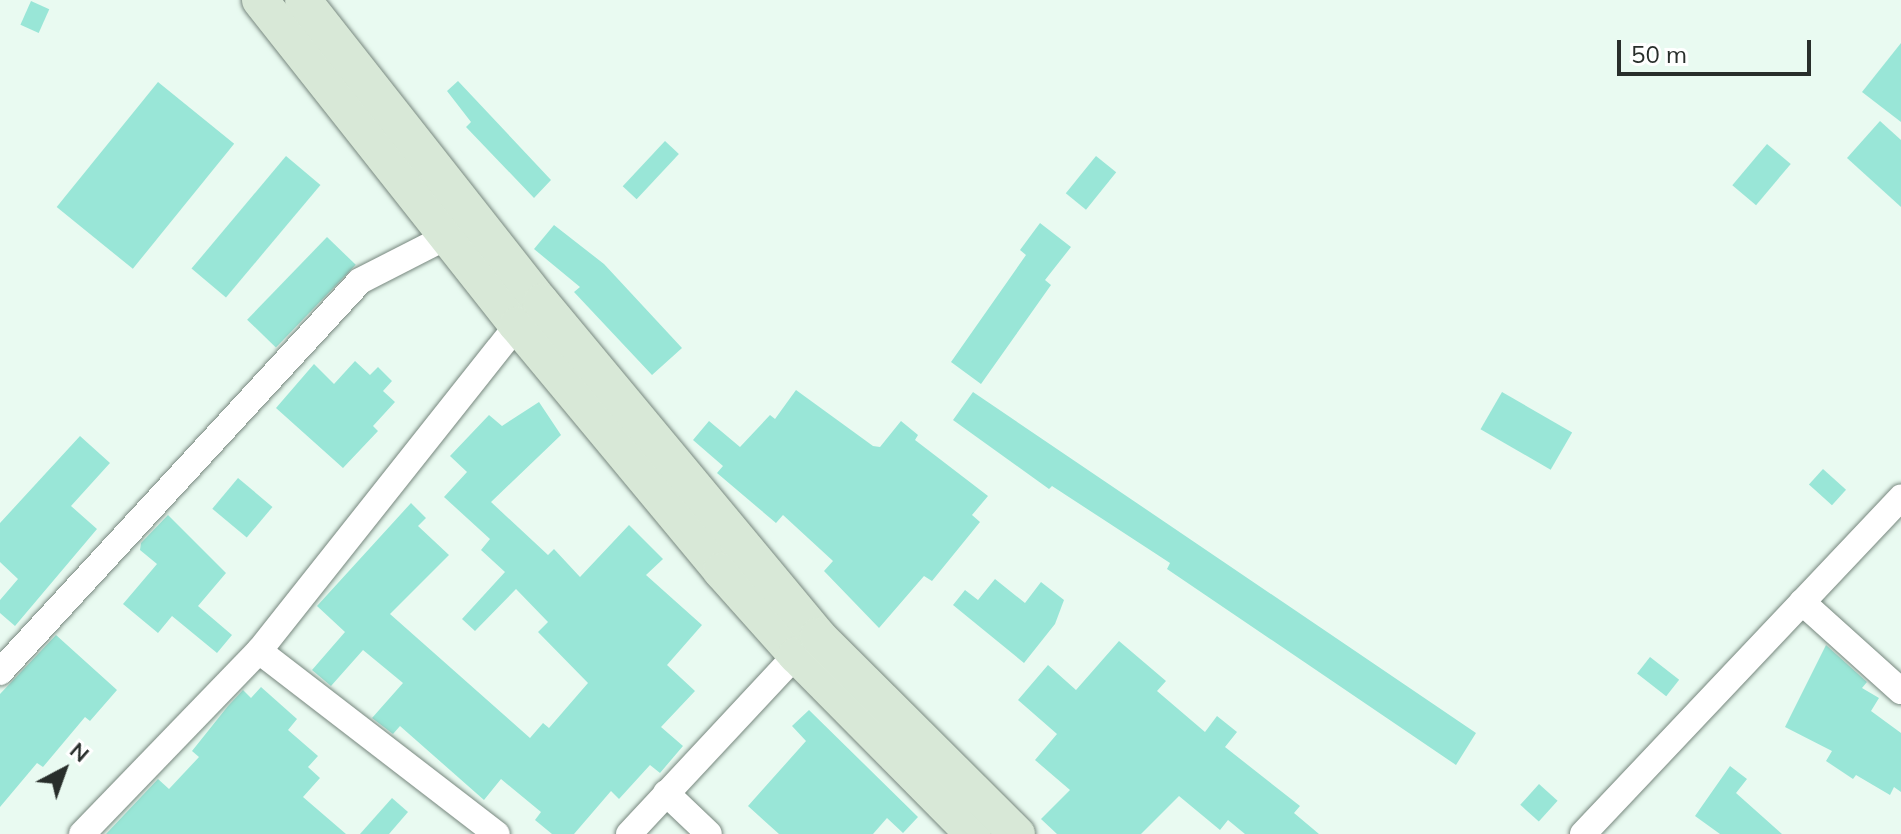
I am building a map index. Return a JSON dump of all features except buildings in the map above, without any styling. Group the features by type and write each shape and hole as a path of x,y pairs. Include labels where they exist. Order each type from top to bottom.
{"street":[{"path":"260,0 517,325 796,655 973,834"},
{"path":"303,0 541,302 818,636 1017,834"},
{"path":"0,672 360,281 448,236"},
{"path":"87,832 259,651 517,325"},
{"path":"1583,834 1901,498"},
{"path":"1802,602 1901,691"},
{"path":"259,651 497,834"},
{"path":"629,834 796,655"},
{"path":"666,793 709,834"}]}
